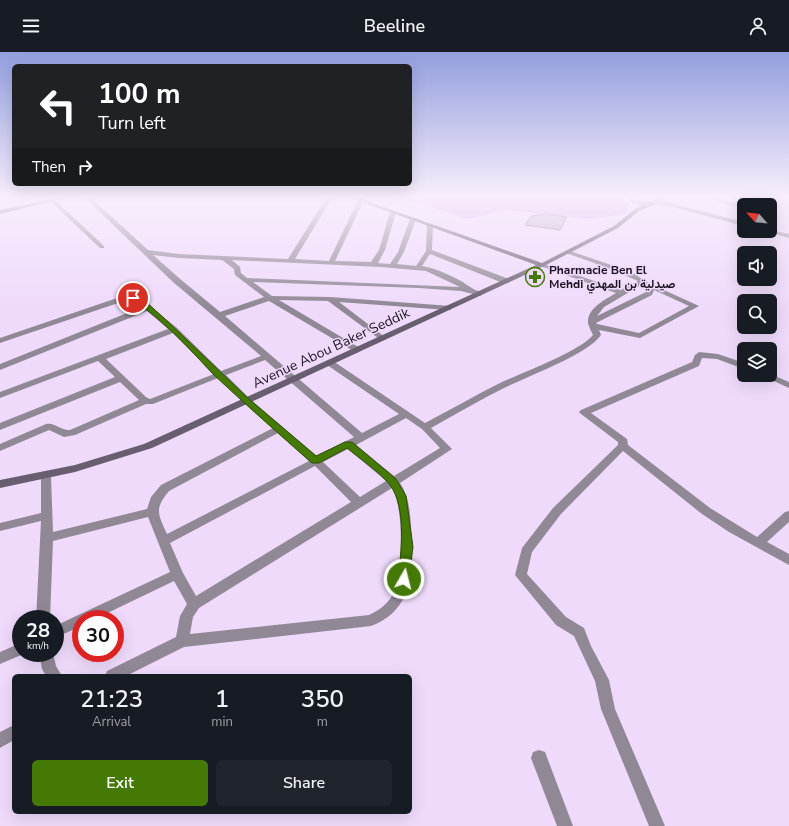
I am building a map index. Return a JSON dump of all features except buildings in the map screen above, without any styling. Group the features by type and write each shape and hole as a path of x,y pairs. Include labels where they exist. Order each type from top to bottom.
{"main road":[{"path":"453,234 542,265"},
{"name":"Avenue Abou Baker Seddik","path":"0,484 46,476 107,460 148,446 382,339 448,308 475,293 542,265 602,234"}],"street":[{"path":"88,234 102,247"},
{"path":"127,234 162,267 361,438"},
{"path":"290,261 307,234"},
{"path":"332,263 345,234"},
{"path":"373,265 382,250 387,234"},
{"path":"392,266 401,252 408,234"},
{"path":"417,269 429,252 430,234"},
{"path":"146,252 178,256 427,269 454,280 475,293"},
{"path":"429,252 462,263 506,281"},
{"path":"568,252 643,281 650,286 695,306 640,336 592,324"},
{"path":"162,267 178,256"},
{"path":"213,257 224,258 238,268 237,274 270,298 358,350"},
{"path":"542,265 622,293"},
{"path":"244,280 419,286 461,289 475,293"},
{"path":"424,427 501,386 577,350 596,338 596,332 592,324 596,310 601,305 643,281"},
{"path":"592,324 649,293 650,286"},
{"path":"219,315 270,298 330,299 448,308"},
{"path":"0,341 123,299 136,299 174,330 246,401 315,460 359,503"},
{"path":"330,299 382,339"},
{"path":"0,367 148,308"},
{"path":"0,395 174,330"},
{"path":"737,364 718,357 699,355 696,364 584,412 623,441 623,446 706,511 733,529 759,542 789,560"},
{"path":"44,409 50,426 64,434 72,433 145,401 155,401 267,356"},
{"path":"100,358 145,401"},
{"path":"182,641 187,616 194,604 447,449 424,427 407,414 330,363"},
{"path":"0,427 121,378"},
{"path":"777,380 789,385"},
{"path":"163,540 315,460 407,414"},
{"path":"0,448 50,426"},
{"path":"194,604 177,574 152,512 155,500 166,488 279,429"},
{"path":"116,674 182,641 371,620 382,617 390,609 399,594 406,569 407,547 403,503 401,496 392,482 348,444"},
{"path":"623,446 557,511 526,551 522,575 561,621 579,632 585,648 602,680 608,709 656,826"},
{"path":"43,610 47,538 46,476"},
{"path":"47,538 152,512"},
{"path":"759,542 789,515"},
{"path":"0,528 46,516"},
{"path":"64,628 177,574"},
{"path":"0,658 12,653"},
{"path":"48,662 49,669 53,674"},
{"path":"0,740 12,733"},
{"path":"539,758 565,826"}],"place":[{"name":"Pharmacie Ben El Mehdi صيدلية بن المهدي","path":"535,277"}],"route":[{"path":"133,298 138,300 163,320 246,401 315,460 348,444 392,482 398,489 403,503 407,547 404,579"}]}
